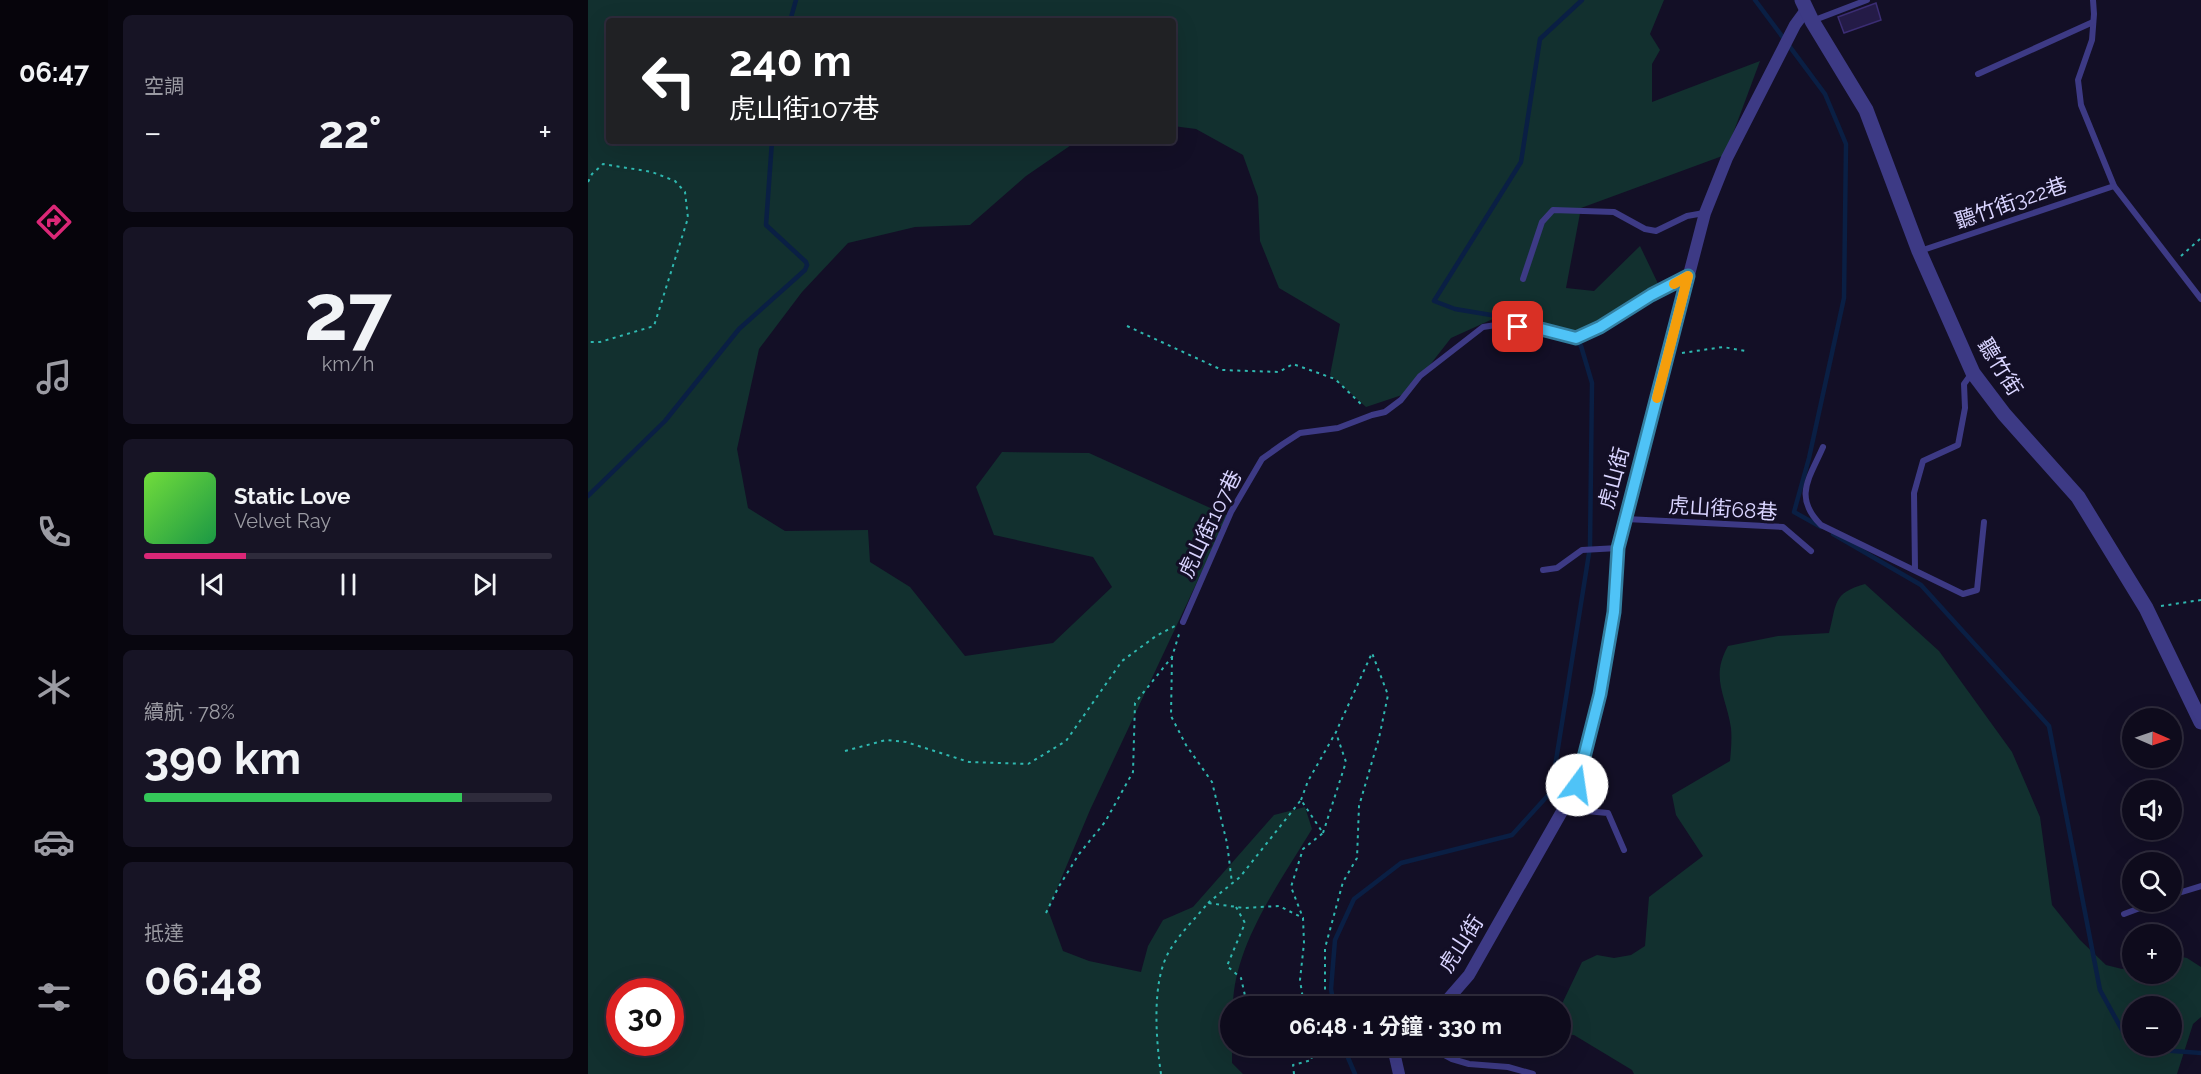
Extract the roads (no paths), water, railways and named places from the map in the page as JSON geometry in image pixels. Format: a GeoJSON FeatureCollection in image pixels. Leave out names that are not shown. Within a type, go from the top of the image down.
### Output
{"type":"FeatureCollection","features":[{"type":"Feature","properties":{"kind":"street","name":"虎山街"},"geometry":{"type":"LineString","coordinates":[[1451,996],[1469,975],[1577,785],[1600,694],[1614,612],[1618,548],[1705,213],[1727,158],[1795,25],[1807,10]]}},
{"type":"Feature","properties":{"kind":"street","name":"聽竹街"},"geometry":{"type":"LineString","coordinates":[[1807,10],[1866,110],[1919,251],[1973,372],[2004,414],[2078,496],[2146,608],[2201,722]]}},
{"type":"Feature","properties":{"kind":"street"},"geometry":{"type":"LineString","coordinates":[[1395,1056],[1399,1074]]}},
{"type":"Feature","properties":{"kind":"lane"},"geometry":{"type":"LineString","coordinates":[[1807,10],[1867,0]]}},
{"type":"Feature","properties":{"kind":"lane"},"geometry":{"type":"LineString","coordinates":[[2093,0],[2092,40],[2078,80],[2081,105],[2114,186],[2201,299]]}},
{"type":"Feature","properties":{"kind":"lane"},"geometry":{"type":"LineString","coordinates":[[1978,74],[2093,22]]}},
{"type":"Feature","properties":{"kind":"lane","name":"聽竹街322巷"},"geometry":{"type":"LineString","coordinates":[[1919,251],[2114,186]]}},
{"type":"Feature","properties":{"kind":"lane"},"geometry":{"type":"LineString","coordinates":[[1523,279],[1542,222],[1553,210],[1614,212],[1645,229],[1656,231],[1687,216],[1705,213]]}},
{"type":"Feature","properties":{"kind":"lane","name":"虎山街107巷"},"geometry":{"type":"LineString","coordinates":[[1183,622],[1231,512],[1262,459],[1300,433],[1338,428],[1385,412],[1401,400],[1420,376],[1483,327],[1496,325],[1541,329],[1576,338],[1600,327],[1651,295],[1688,276]]}},
{"type":"Feature","properties":{"kind":"lane"},"geometry":{"type":"LineString","coordinates":[[1915,569],[1914,494],[1923,461],[1958,445],[1965,408],[1964,384],[1973,372]]}},
{"type":"Feature","properties":{"kind":"lane"},"geometry":{"type":"LineString","coordinates":[[1823,447],[1806,486],[1805,502],[1812,516],[1821,525],[1963,594],[1977,591],[1984,522]]}},
{"type":"Feature","properties":{"kind":"lane","name":"虎山街68巷"},"geometry":{"type":"LineString","coordinates":[[1625,519],[1783,527],[1811,551]]}},
{"type":"Feature","properties":{"kind":"lane"},"geometry":{"type":"LineString","coordinates":[[1542,570],[1557,568],[1582,550],[1618,548]]}},
{"type":"Feature","properties":{"kind":"lane"},"geometry":{"type":"LineString","coordinates":[[1564,809],[1608,813],[1624,850]]}},
{"type":"Feature","properties":{"kind":"lane"},"geometry":{"type":"LineString","coordinates":[[2182,892],[2201,886]]}},
{"type":"Feature","properties":{"kind":"lane"},"geometry":{"type":"LineString","coordinates":[[2124,914],[2129,912]]}},
{"type":"Feature","properties":{"kind":"lane"},"geometry":{"type":"LineString","coordinates":[[1446,1056],[1469,1064],[1508,1067],[1533,1074]]}},
{"type":"Feature","properties":{"kind":"waterway"},"geometry":{"type":"LineString","coordinates":[[791,18],[796,0]]}},
{"type":"Feature","properties":{"kind":"waterway"},"geometry":{"type":"LineString","coordinates":[[1332,996],[1335,940],[1354,899],[1401,863],[1512,835],[1551,792],[1590,547],[1592,383],[1581,346],[1570,332],[1455,309],[1434,301],[1521,162],[1540,39],[1582,0]]}},
{"type":"Feature","properties":{"kind":"waterway"},"geometry":{"type":"LineString","coordinates":[[1755,0],[1825,94],[1846,144],[1844,298],[1809,458],[1794,512],[1821,527]]}},
{"type":"Feature","properties":{"kind":"waterway"},"geometry":{"type":"LineString","coordinates":[[588,496],[665,421],[739,329],[805,270],[806,262],[766,225],[772,144]]}},
{"type":"Feature","properties":{"kind":"waterway"},"geometry":{"type":"LineString","coordinates":[[1833,534],[1921,585],[2049,726],[2100,990],[2132,1048],[2201,1053]]}},
{"type":"Feature","properties":{"kind":"waterway"},"geometry":{"type":"LineString","coordinates":[[1347,1056],[1355,1074]]}}]}
